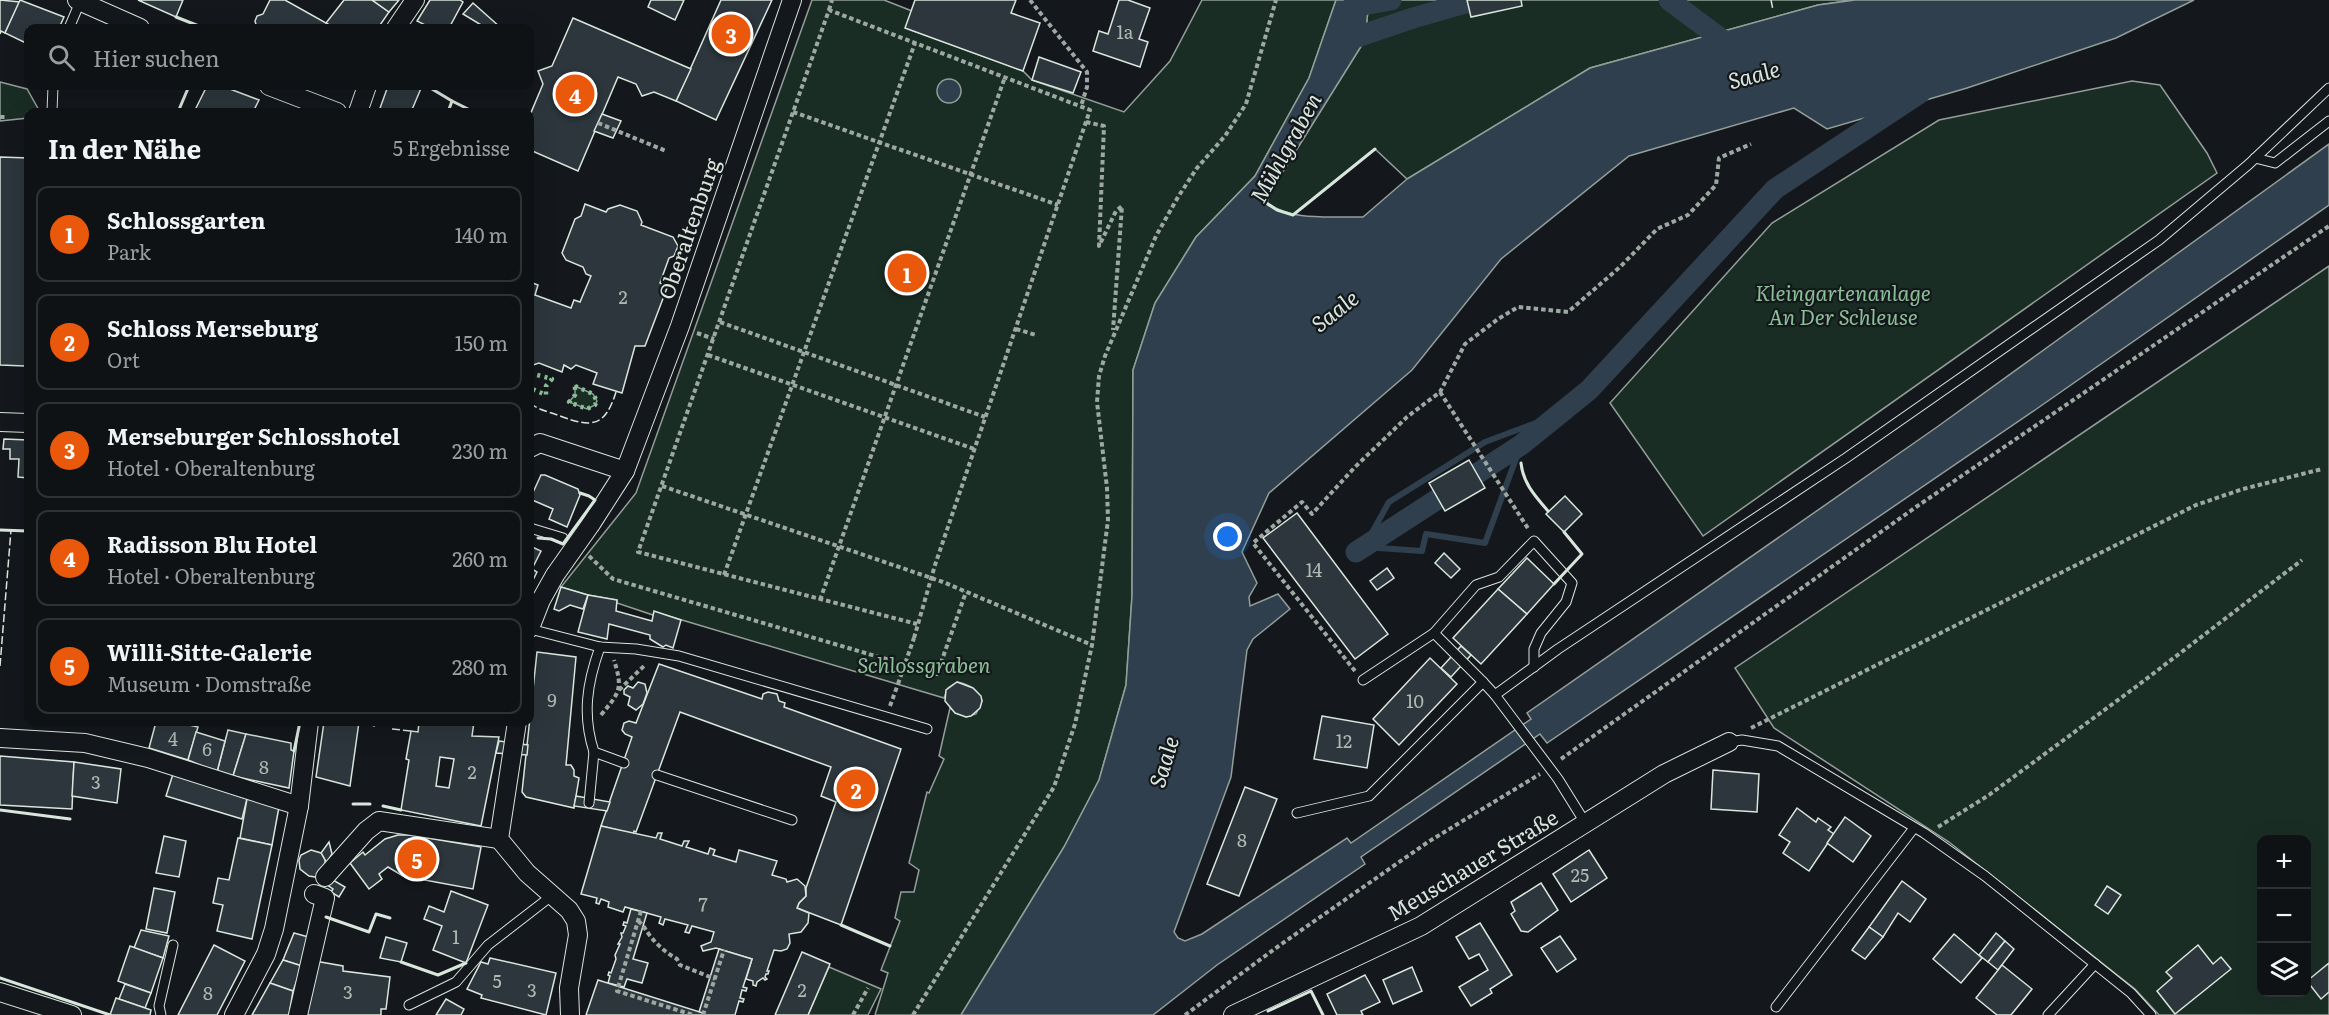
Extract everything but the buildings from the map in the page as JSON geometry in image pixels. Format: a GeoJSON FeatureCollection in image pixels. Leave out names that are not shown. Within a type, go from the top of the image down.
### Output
{"type":"FeatureCollection","features":[{"type":"Feature","properties":{"kind":"street"},"geometry":{"type":"LineString","coordinates":[[399,24],[415,0]]}},
{"type":"Feature","properties":{"kind":"street","name":"Oberaltenburg"},"geometry":{"type":"LineString","coordinates":[[534,618],[555,575],[625,471],[680,326],[792,0]]}},
{"type":"Feature","properties":{"kind":"street"},"geometry":{"type":"LineString","coordinates":[[79,1],[131,24]]}},
{"type":"Feature","properties":{"kind":"street"},"geometry":{"type":"LineString","coordinates":[[279,90],[327,108]]}},
{"type":"Feature","properties":{"kind":"street"},"geometry":{"type":"LineString","coordinates":[[359,108],[366,90]]}},
{"type":"Feature","properties":{"kind":"street"},"geometry":{"type":"LineString","coordinates":[[0,422],[24,423]]}},
{"type":"Feature","properties":{"kind":"street"},"geometry":{"type":"LineString","coordinates":[[534,442],[625,471]]}},
{"type":"Feature","properties":{"kind":"street"},"geometry":{"type":"LineString","coordinates":[[234,1015],[266,954],[274,929],[299,806],[309,726]]}},
{"type":"Feature","properties":{"kind":"street"},"geometry":{"type":"LineString","coordinates":[[499,839],[516,726]]}},
{"type":"Feature","properties":{"kind":"street"},"geometry":{"type":"LineString","coordinates":[[0,738],[85,742],[299,806]]}},
{"type":"Feature","properties":{"kind":"street","name":"Meuschauer Straße"},"geometry":{"type":"LineString","coordinates":[[1233,1015],[1421,926],[1664,774],[1729,742]]}},
{"type":"Feature","properties":{"kind":"street"},"geometry":{"type":"LineString","coordinates":[[282,886],[320,884],[366,831],[379,821],[499,839],[527,873],[554,894],[576,921],[578,935],[569,988],[570,1015]]}},
{"type":"Feature","properties":{"kind":"street"},"geometry":{"type":"LineString","coordinates":[[298,1015],[325,898],[320,884]]}},
{"type":"Feature","properties":{"kind":"street"},"geometry":{"type":"LineString","coordinates":[[0,992],[72,1015]]}},
{"type":"Feature","properties":{"kind":"lane"},"geometry":{"type":"LineString","coordinates":[[70,24],[79,1]]}},
{"type":"Feature","properties":{"kind":"lane"},"geometry":{"type":"LineString","coordinates":[[1495,695],[1846,458],[2159,240],[2255,158],[2329,88]]}},
{"type":"Feature","properties":{"kind":"lane"},"geometry":{"type":"LineString","coordinates":[[52,108],[53,90]]}},
{"type":"Feature","properties":{"kind":"lane"},"geometry":{"type":"LineString","coordinates":[[2255,158],[2275,163],[2329,121]]}},
{"type":"Feature","properties":{"kind":"lane"},"geometry":{"type":"LineString","coordinates":[[534,529],[564,538]]}},
{"type":"Feature","properties":{"kind":"lane"},"geometry":{"type":"LineString","coordinates":[[1363,680],[1434,633],[1476,585],[1499,577],[1534,542],[1572,583],[1566,602],[1541,633],[1534,649],[1534,667]]}},
{"type":"Feature","properties":{"kind":"lane"},"geometry":{"type":"LineString","coordinates":[[534,630],[600,647],[679,656],[927,729]]}},
{"type":"Feature","properties":{"kind":"lane"},"geometry":{"type":"LineString","coordinates":[[1434,633],[1495,695],[1550,767],[1586,824]]}},
{"type":"Feature","properties":{"kind":"lane"},"geometry":{"type":"LineString","coordinates":[[589,803],[594,752],[587,732],[586,694],[600,647]]}},
{"type":"Feature","properties":{"kind":"lane"},"geometry":{"type":"LineString","coordinates":[[1297,813],[1369,796],[1483,682]]}},
{"type":"Feature","properties":{"kind":"lane"},"geometry":{"type":"LineString","coordinates":[[1729,742],[1742,740],[1778,746],[1923,833],[1984,876],[2095,964],[2131,993],[2151,1015]]}},
{"type":"Feature","properties":{"kind":"lane"},"geometry":{"type":"LineString","coordinates":[[594,752],[624,763]]}},
{"type":"Feature","properties":{"kind":"lane"},"geometry":{"type":"LineString","coordinates":[[657,776],[792,820]]}},
{"type":"Feature","properties":{"kind":"lane"},"geometry":{"type":"LineString","coordinates":[[1776,1007],[1914,828]]}},
{"type":"Feature","properties":{"kind":"lane"},"geometry":{"type":"LineString","coordinates":[[409,1005],[456,982],[488,945],[554,894]]}},
{"type":"Feature","properties":{"kind":"lane"},"geometry":{"type":"LineString","coordinates":[[161,1015],[159,1006],[173,945]]}},
{"type":"Feature","properties":{"kind":"lane"},"geometry":{"type":"LineString","coordinates":[[2048,1015],[2095,964]]}},
{"type":"Feature","properties":{"kind":"path"},"geometry":{"type":"LineString","coordinates":[[832,0],[638,552],[917,624]]}},
{"type":"Feature","properties":{"kind":"path"},"geometry":{"type":"LineString","coordinates":[[1030,0],[1087,72],[1087,87],[1081,106]]}},
{"type":"Feature","properties":{"kind":"path"},"geometry":{"type":"LineString","coordinates":[[913,1015],[1054,787],[1075,724],[1092,645],[1108,520],[1107,488],[1097,402],[1099,376],[1113,333],[1130,300],[1156,236],[1197,168],[1225,136],[1246,104],[1276,0]]}},
{"type":"Feature","properties":{"kind":"path"},"geometry":{"type":"LineString","coordinates":[[829,10],[1090,110],[974,449],[886,718]]}},
{"type":"Feature","properties":{"kind":"path"},"geometry":{"type":"LineString","coordinates":[[724,575],[915,43]]}},
{"type":"Feature","properties":{"kind":"path"},"geometry":{"type":"LineString","coordinates":[[820,600],[1005,77]]}},
{"type":"Feature","properties":{"kind":"path"},"geometry":{"type":"LineString","coordinates":[[793,112],[1058,205]]}},
{"type":"Feature","properties":{"kind":"path"},"geometry":{"type":"LineString","coordinates":[[0,117],[7,117]]}},
{"type":"Feature","properties":{"kind":"path"},"geometry":{"type":"LineString","coordinates":[[1086,122],[1104,126],[1099,246],[1116,211],[1122,206],[1113,333]]}},
{"type":"Feature","properties":{"kind":"path"},"geometry":{"type":"LineString","coordinates":[[598,123],[666,151]]}},
{"type":"Feature","properties":{"kind":"path"},"geometry":{"type":"LineString","coordinates":[[1363,680],[1253,543],[1302,502],[1312,514],[1354,467],[1407,417],[1440,392],[1466,344],[1498,319],[1518,308],[1568,312],[1620,267],[1657,230],[1688,215],[1716,185],[1719,158],[1751,144]]}},
{"type":"Feature","properties":{"kind":"path"},"geometry":{"type":"LineString","coordinates":[[1185,1015],[1428,842],[1550,767],[1916,507],[2329,226]]}},
{"type":"Feature","properties":{"kind":"path"},"geometry":{"type":"LineString","coordinates":[[720,322],[985,417]]}},
{"type":"Feature","properties":{"kind":"path"},"geometry":{"type":"LineString","coordinates":[[1016,329],[1036,334]]}},
{"type":"Feature","properties":{"kind":"path"},"geometry":{"type":"LineString","coordinates":[[708,355],[974,449]]}},
{"type":"Feature","properties":{"kind":"path"},"geometry":{"type":"LineString","coordinates":[[1440,392],[1526,522],[1534,542]]}},
{"type":"Feature","properties":{"kind":"path"},"geometry":{"type":"LineString","coordinates":[[1729,742],[1758,723],[2196,505],[2243,489],[2322,469]]}},
{"type":"Feature","properties":{"kind":"path"},"geometry":{"type":"LineString","coordinates":[[662,486],[931,578],[1092,645]]}},
{"type":"Feature","properties":{"kind":"path"},"geometry":{"type":"LineString","coordinates":[[564,538],[586,554],[613,579],[937,674],[966,592]]}},
{"type":"Feature","properties":{"kind":"path"},"geometry":{"type":"LineString","coordinates":[[1923,833],[1945,824],[1989,795],[2302,560]]}},
{"type":"Feature","properties":{"kind":"path"},"geometry":{"type":"LineString","coordinates":[[612,648],[620,679],[619,691]]}},
{"type":"Feature","properties":{"kind":"path"},"geometry":{"type":"LineString","coordinates":[[587,732],[632,675],[660,653]]}},
{"type":"Feature","properties":{"kind":"path"},"geometry":{"type":"LineString","coordinates":[[641,911],[617,991],[693,1015]]}},
{"type":"Feature","properties":{"kind":"path"},"geometry":{"type":"LineString","coordinates":[[638,921],[657,944],[670,957],[677,959],[680,965],[715,979]]}},
{"type":"Feature","properties":{"kind":"path"},"geometry":{"type":"LineString","coordinates":[[703,1015],[724,950]]}},
{"type":"Feature","properties":{"kind":"path"},"geometry":{"type":"LineString","coordinates":[[853,1015],[868,988]]}},
{"type":"Feature","properties":{"kind":"green space","name":"Schlossgraben"},"geometry":{"type":"Polygon","coordinates":[[[812,0],[884,0],[912,11],[906,28],[1023,71],[1032,80],[1124,112],[1170,61],[1202,0],[1336,0],[1309,78],[1255,176],[1196,237],[1155,303],[1133,370],[1132,596],[1126,685],[1099,780],[1064,847],[961,1015],[875,1015],[888,973],[881,970],[900,921],[895,918],[901,892],[914,892],[919,870],[909,863],[927,792],[929,793],[944,759],[939,756],[950,708],[966,717],[976,714],[982,701],[975,691],[957,682],[948,688],[944,698],[655,612],[653,615],[617,603],[617,600],[561,587],[636,493],[812,0]]]}},
{"type":"Feature","properties":{"kind":"green space"},"geometry":{"type":"Polygon","coordinates":[[[1369,0],[1854,0],[1818,5],[1590,68],[1407,179],[1375,149],[1293,215],[1277,210],[1266,203],[1275,184],[1365,40],[1369,0]]]}},
{"type":"Feature","properties":{"kind":"green space","name":"Kleingartenanlage An Der Schleuse"},"geometry":{"type":"Polygon","coordinates":[[[2132,81],[2160,85],[2207,153],[2217,173],[1703,536],[1610,403],[1772,223],[1939,120],[2132,81]]]}},
{"type":"Feature","properties":{"kind":"green space"},"geometry":{"type":"Polygon","coordinates":[[[0,82],[28,90],[38,108],[24,108],[24,118],[0,121],[0,82]]]}},
{"type":"Feature","properties":{"kind":"green space"},"geometry":{"type":"Polygon","coordinates":[[[2329,266],[2329,1015],[2159,1015],[2135,989],[1949,842],[1774,728],[1735,668],[2329,266]]]}},
{"type":"Feature","properties":{"kind":"green space"},"geometry":{"type":"Polygon","coordinates":[[[575,386],[593,394],[597,401],[595,405],[587,409],[569,402],[575,395],[575,386]]]}},
{"type":"Feature","properties":{"kind":"green space"},"geometry":{"type":"Polygon","coordinates":[[[829,967],[881,989],[868,1015],[808,1015],[829,967]]]}},
{"type":"Feature","properties":{"kind":"water"},"geometry":{"type":"Polygon","coordinates":[[[1336,0],[1369,0],[1365,40],[1275,184],[1267,202],[1287,213],[1312,217],[1363,217],[1407,179],[1590,68],[1818,5],[1855,0],[2194,0],[2116,38],[1967,88],[1827,129],[1794,108],[1629,156],[1501,259],[1412,370],[1269,493],[1242,552],[1257,583],[1249,597],[1250,606],[1278,594],[1290,609],[1253,639],[1247,650],[1231,777],[1174,932],[1178,938],[1185,941],[1202,934],[1347,838],[1351,843],[1531,719],[1527,713],[1937,427],[2329,144],[2329,205],[2035,410],[1547,743],[1540,734],[1361,857],[1365,864],[1217,965],[1153,1015],[961,1015],[1064,847],[1099,780],[1126,685],[1132,596],[1133,370],[1155,303],[1196,237],[1255,176],[1309,78],[1336,0]]]}},
{"type":"Feature","properties":{"kind":"water"},"geometry":{"type":"Polygon","coordinates":[[[949,79],[958,82],[961,91],[958,100],[949,103],[940,100],[937,91],[940,82],[949,79]]]}},
{"type":"Feature","properties":{"kind":"waterway"},"geometry":{"type":"LineString","coordinates":[[1352,7],[1391,0]]}},
{"type":"Feature","properties":{"kind":"waterway"},"geometry":{"type":"LineString","coordinates":[[1342,42],[1476,0]]}},
{"type":"Feature","properties":{"kind":"waterway"},"geometry":{"type":"LineString","coordinates":[[1669,0],[1736,50]]}},
{"type":"Feature","properties":{"kind":"waterway"},"geometry":{"type":"LineString","coordinates":[[1356,552],[1521,445],[1589,390],[1775,189],[1920,93]]}},
{"type":"Feature","properties":{"kind":"waterway"},"geometry":{"type":"LineString","coordinates":[[1521,445],[1485,543],[1426,534],[1422,551],[1364,547],[1389,502],[1485,442],[1557,415]]}},
{"type":"Feature","properties":{"kind":"hedge"},"geometry":{"type":"LineString","coordinates":[[534,374],[552,379],[546,386],[546,395],[534,390]]}},
{"type":"Feature","properties":{"kind":"hedge"},"geometry":{"type":"LineString","coordinates":[[575,386],[593,394],[597,401],[595,405],[587,409],[569,402],[575,395],[575,386]]}},
{"type":"Feature","properties":{"kind":"fence"},"geometry":{"type":"LineString","coordinates":[[1771,0],[1773,10]]}},
{"type":"Feature","properties":{"kind":"fence"},"geometry":{"type":"LineString","coordinates":[[534,406],[571,420],[596,422],[607,412],[616,392]]}},
{"type":"Feature","properties":{"kind":"fence"},"geometry":{"type":"LineString","coordinates":[[0,666],[11,530]]}},
{"type":"Feature","properties":{"kind":"fence"},"geometry":{"type":"LineString","coordinates":[[392,729],[411,731]]}},
{"type":"Feature","properties":{"kind":"wall"},"geometry":{"type":"LineString","coordinates":[[176,17],[194,24]]}},
{"type":"Feature","properties":{"kind":"wall"},"geometry":{"type":"LineString","coordinates":[[180,108],[187,90]]}},
{"type":"Feature","properties":{"kind":"wall"},"geometry":{"type":"LineString","coordinates":[[434,90],[452,101],[449,108]]}},
{"type":"Feature","properties":{"kind":"wall"},"geometry":{"type":"LineString","coordinates":[[452,101],[466,108]]}},
{"type":"Feature","properties":{"kind":"wall"},"geometry":{"type":"LineString","coordinates":[[1266,203],[1277,210],[1293,215],[1375,149]]}},
{"type":"Feature","properties":{"kind":"wall"},"geometry":{"type":"LineString","coordinates":[[1521,463],[1527,483],[1548,511]]}},
{"type":"Feature","properties":{"kind":"wall"},"geometry":{"type":"LineString","coordinates":[[538,538],[551,539],[563,544],[595,500],[580,493]]}},
{"type":"Feature","properties":{"kind":"wall"},"geometry":{"type":"LineString","coordinates":[[0,530],[24,531]]}},
{"type":"Feature","properties":{"kind":"wall"},"geometry":{"type":"LineString","coordinates":[[1554,584],[1582,554],[1564,532]]}},
{"type":"Feature","properties":{"kind":"wall"},"geometry":{"type":"LineString","coordinates":[[294,751],[299,726]]}},
{"type":"Feature","properties":{"kind":"wall"},"geometry":{"type":"LineString","coordinates":[[353,804],[370,804]]}},
{"type":"Feature","properties":{"kind":"wall"},"geometry":{"type":"LineString","coordinates":[[383,806],[401,810]]}},
{"type":"Feature","properties":{"kind":"wall"},"geometry":{"type":"LineString","coordinates":[[0,810],[70,819]]}},
{"type":"Feature","properties":{"kind":"wall"},"geometry":{"type":"LineString","coordinates":[[326,917],[369,932],[376,914],[390,918]]}},
{"type":"Feature","properties":{"kind":"wall"},"geometry":{"type":"LineString","coordinates":[[841,925],[890,946]]}},
{"type":"Feature","properties":{"kind":"wall"},"geometry":{"type":"LineString","coordinates":[[401,962],[438,975],[466,963]]}},
{"type":"Feature","properties":{"kind":"wall"},"geometry":{"type":"LineString","coordinates":[[0,978],[110,1015]]}},
{"type":"Feature","properties":{"kind":"wall"},"geometry":{"type":"LineString","coordinates":[[1268,1011],[1311,991],[1323,1015]]}},
{"type":"Feature","properties":{"kind":"place","name":"Merseburger Schlosshotel"},"geometry":{"type":"Point","coordinates":[731,34]}},
{"type":"Feature","properties":{"kind":"place","name":"Radisson Blu Hotel"},"geometry":{"type":"Point","coordinates":[575,94]}},
{"type":"Feature","properties":{"kind":"place","name":"Schlossgarten"},"geometry":{"type":"Point","coordinates":[907,273]}},
{"type":"Feature","properties":{"kind":"place","name":"Schloss Merseburg"},"geometry":{"type":"Point","coordinates":[856,789]}},
{"type":"Feature","properties":{"kind":"place","name":"Willi-Sitte-Galerie"},"geometry":{"type":"Point","coordinates":[417,859]}},
{"type":"Feature","properties":{"kind":"water label","name":"Saale"},"geometry":{"type":"Point","coordinates":[1754,75]}},
{"type":"Feature","properties":{"kind":"water label","name":"Mühlgraben"},"geometry":{"type":"Point","coordinates":[1286,148]}},
{"type":"Feature","properties":{"kind":"water label","name":"Saale"},"geometry":{"type":"Point","coordinates":[1335,311]}},
{"type":"Feature","properties":{"kind":"water label","name":"Saale"},"geometry":{"type":"Point","coordinates":[1164,762]}}]}
